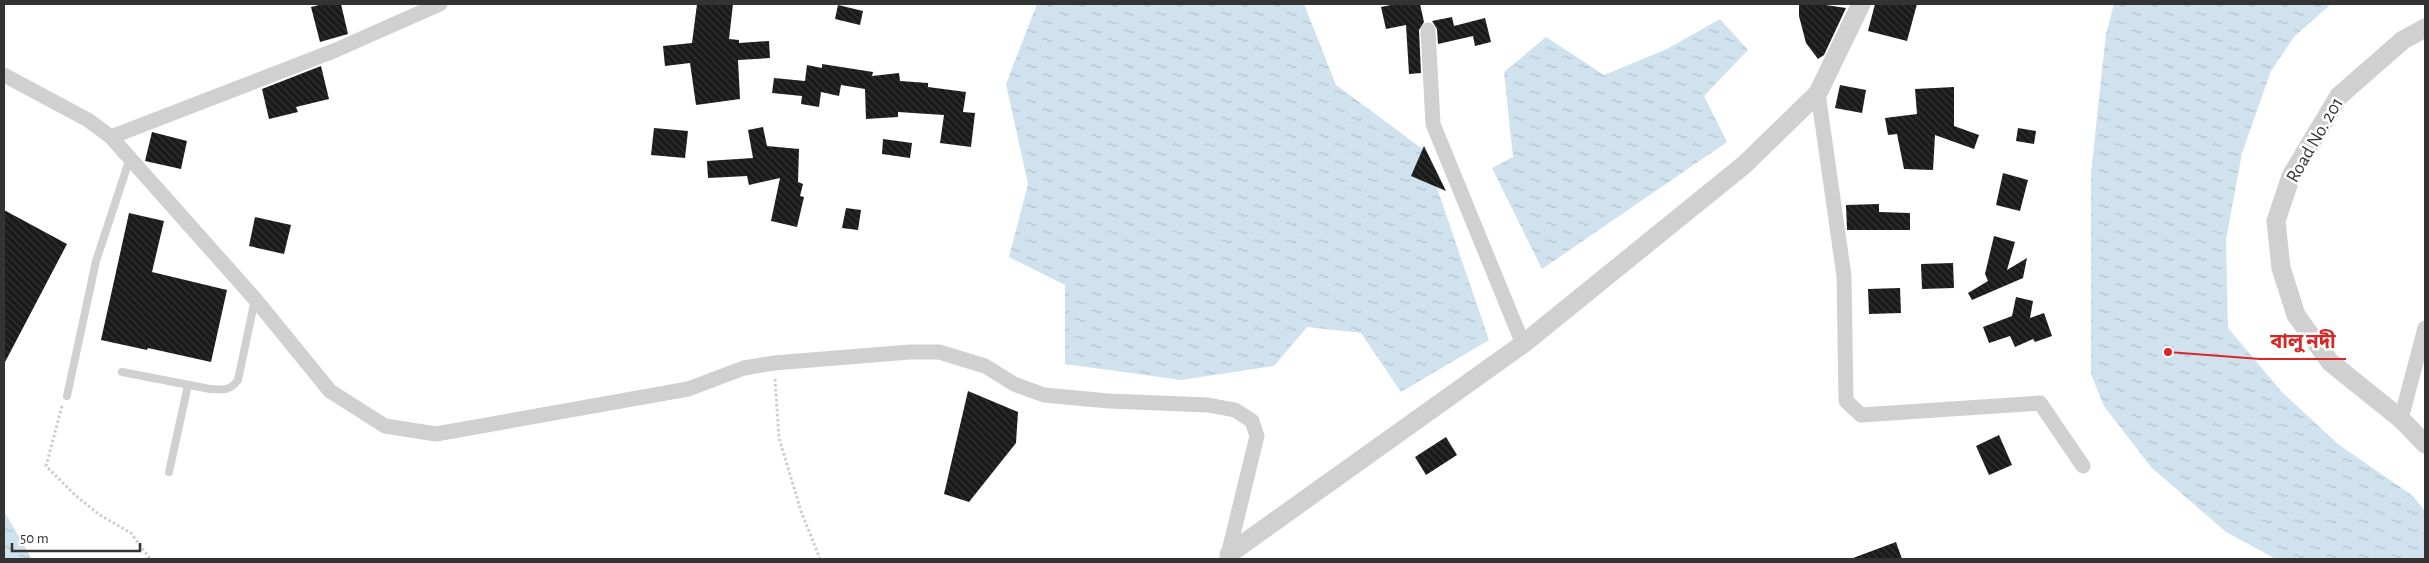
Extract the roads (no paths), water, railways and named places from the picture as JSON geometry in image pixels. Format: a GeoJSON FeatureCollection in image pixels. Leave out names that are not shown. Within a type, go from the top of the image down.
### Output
{"type":"FeatureCollection","features":[{"type":"Feature","properties":{"kind":"street"},"geometry":{"type":"LineString","coordinates":[[111,137],[336,50],[440,4]]}},
{"type":"Feature","properties":{"kind":"street"},"geometry":{"type":"LineString","coordinates":[[1228,556],[1523,344],[1744,165],[1818,93],[1861,4]]}},
{"type":"Feature","properties":{"kind":"street","name":"Road No. 201"},"geometry":{"type":"LineString","coordinates":[[2425,28],[2402,40],[2339,96],[2291,176],[2276,221],[2281,268],[2296,315],[2330,362],[2401,419],[2425,444]]}},
{"type":"Feature","properties":{"kind":"street"},"geometry":{"type":"LineString","coordinates":[[1428,30],[1433,124],[1523,344]]}},
{"type":"Feature","properties":{"kind":"street"},"geometry":{"type":"LineString","coordinates":[[4,75],[88,120],[111,137],[130,156],[255,299],[330,391],[385,426],[436,434],[688,389],[744,368],[774,363],[910,352],[939,352],[985,366],[1014,384],[1044,395],[1109,401],[1208,405],[1235,410],[1252,421],[1256,436],[1228,556]]}},
{"type":"Feature","properties":{"kind":"street"},"geometry":{"type":"LineString","coordinates":[[1818,93],[1844,276],[1846,400],[1861,415],[2040,403],[2083,466]]}},
{"type":"Feature","properties":{"kind":"street"},"geometry":{"type":"LineString","coordinates":[[2401,419],[2425,328]]}},
{"type":"Feature","properties":{"kind":"lane"},"geometry":{"type":"LineString","coordinates":[[67,396],[96,261],[130,156]]}},
{"type":"Feature","properties":{"kind":"lane"},"geometry":{"type":"LineString","coordinates":[[122,372],[188,385],[223,390],[232,388],[238,380],[255,299]]}},
{"type":"Feature","properties":{"kind":"lane"},"geometry":{"type":"LineString","coordinates":[[169,472],[188,385]]}},
{"type":"Feature","properties":{"kind":"water"},"geometry":{"type":"Polygon","coordinates":[[[1037,4],[1304,4],[1336,85],[1424,150],[1489,340],[1401,392],[1361,333],[1307,327],[1274,366],[1181,380],[1065,364],[1065,285],[1009,257],[1028,184],[1006,84],[1037,4]]]}},
{"type":"Feature","properties":{"kind":"water"},"geometry":{"type":"Polygon","coordinates":[[[2114,4],[2331,4],[2294,37],[2271,71],[2242,153],[2226,240],[2228,328],[2282,392],[2338,444],[2413,496],[2425,511],[2425,559],[2276,559],[2226,532],[2151,467],[2104,406],[2091,374],[2091,173],[2106,34],[2114,4]]]}},
{"type":"Feature","properties":{"kind":"water"},"geometry":{"type":"Polygon","coordinates":[[[1720,19],[1748,50],[1704,96],[1727,142],[1542,269],[1492,168],[1513,157],[1504,72],[1546,37],[1604,75],[1667,49],[1720,19]]]}},
{"type":"Feature","properties":{"kind":"water"},"geometry":{"type":"Polygon","coordinates":[[[4,511],[32,559],[4,559],[4,511]]]}},
{"type":"Feature","properties":{"kind":"place","name":"বালু নদী"},"geometry":{"type":"Point","coordinates":[2168,352]}}]}
